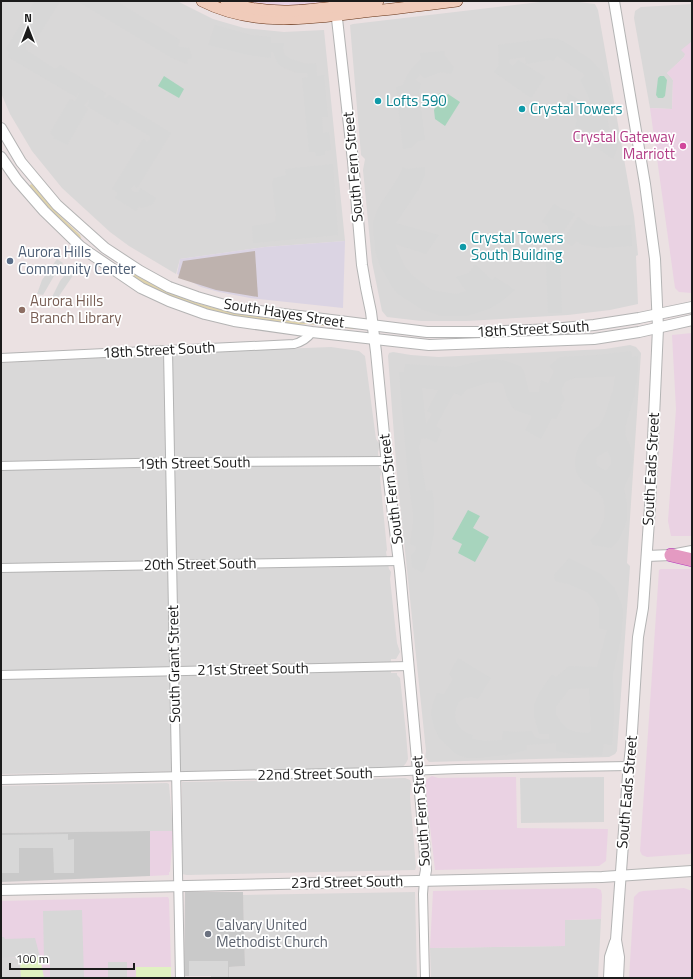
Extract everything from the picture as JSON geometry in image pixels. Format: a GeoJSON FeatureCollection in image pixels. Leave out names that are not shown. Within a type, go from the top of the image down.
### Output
{"type":"FeatureCollection","features":[{"type":"Feature","properties":{"kind":"highway"},"geometry":{"type":"LineString","coordinates":[[671,555],[692,560]]}},
{"type":"Feature","properties":{"kind":"main road"},"geometry":{"type":"LineString","coordinates":[[202,1],[232,12],[270,20],[314,18],[336,8],[378,1]]}},
{"type":"Feature","properties":{"kind":"main road"},"geometry":{"type":"LineString","coordinates":[[226,1],[258,9],[279,10],[453,1]]}},
{"type":"Feature","properties":{"kind":"street","name":"South Eads Street"},"geometry":{"type":"LineString","coordinates":[[614,1],[645,184],[655,259],[658,314],[647,556],[643,608],[638,637],[616,940],[619,957],[618,978]]}},
{"type":"Feature","properties":{"kind":"street","name":"South Fern Street"},"geometry":{"type":"LineString","coordinates":[[336,8],[353,161],[362,265],[375,339],[409,666],[426,867],[423,894],[425,978]]}},
{"type":"Feature","properties":{"kind":"street","name":"South Hayes Street"},"geometry":{"type":"LineString","coordinates":[[1,128],[21,162],[56,205],[105,248],[154,280],[197,297],[235,308],[373,326]]}},
{"type":"Feature","properties":{"kind":"street","name":"South Hayes Street"},"geometry":{"type":"LineString","coordinates":[[1,157],[17,180],[64,232],[91,254],[141,288],[169,301],[205,314],[234,321],[375,339]]}},
{"type":"Feature","properties":{"kind":"street","name":"18th Street South"},"geometry":{"type":"LineString","coordinates":[[373,326],[427,332],[483,332],[553,329],[594,325],[692,308]]}},
{"type":"Feature","properties":{"kind":"street","name":"18th Street South"},"geometry":{"type":"LineString","coordinates":[[375,339],[429,345],[588,339],[639,332],[692,320]]}},
{"type":"Feature","properties":{"kind":"street","name":"18th Street South"},"geometry":{"type":"LineString","coordinates":[[1,358],[294,344],[309,337],[312,332]]}},
{"type":"Feature","properties":{"kind":"street","name":"South Grant Street"},"geometry":{"type":"LineString","coordinates":[[168,350],[180,978]]}},
{"type":"Feature","properties":{"kind":"street","name":"19th Street South"},"geometry":{"type":"LineString","coordinates":[[1,466],[387,461]]}},
{"type":"Feature","properties":{"kind":"street"},"geometry":{"type":"LineString","coordinates":[[647,556],[671,555],[692,551]]}},
{"type":"Feature","properties":{"kind":"street","name":"20th Street South"},"geometry":{"type":"LineString","coordinates":[[1,568],[399,560]]}},
{"type":"Feature","properties":{"kind":"street","name":"21st Street South"},"geometry":{"type":"LineString","coordinates":[[1,675],[409,666]]}},
{"type":"Feature","properties":{"kind":"street","name":"22nd Street South"},"geometry":{"type":"LineString","coordinates":[[1,780],[629,766]]}},
{"type":"Feature","properties":{"kind":"street","name":"23rd Street South"},"geometry":{"type":"LineString","coordinates":[[1,890],[621,876],[692,871]]}},
{"type":"Feature","properties":{"kind":"street","name":"South Eads Street"},"geometry":{"type":"LineString","coordinates":[[609,978],[610,957],[616,940]]}},
{"type":"Feature","properties":{"kind":"shaded area"},"geometry":{"type":"Polygon","coordinates":[[[1,1],[177,1],[213,19],[244,28],[284,32],[324,30],[345,241],[265,247],[180,259],[176,274],[129,246],[110,232],[62,188],[32,151],[10,114],[1,93],[1,1]]]}},
{"type":"Feature","properties":{"kind":"shaded area"},"geometry":{"type":"Polygon","coordinates":[[[35,1],[60,1],[32,46],[28,43],[26,44],[26,50],[55,69],[60,65],[106,93],[104,96],[105,98],[109,95],[171,133],[137,188],[134,185],[131,188],[132,191],[138,192],[140,188],[156,198],[152,205],[142,208],[139,206],[136,211],[115,198],[117,192],[112,189],[143,139],[147,142],[150,140],[148,135],[121,119],[118,125],[87,106],[89,102],[88,100],[84,105],[88,109],[67,145],[53,138],[54,136],[50,133],[70,99],[75,101],[79,93],[76,97],[8,57],[10,52],[6,49],[35,1]]]}},
{"type":"Feature","properties":{"kind":"shaded area"},"geometry":{"type":"Polygon","coordinates":[[[77,1],[116,1],[180,40],[178,45],[180,47],[189,48],[192,58],[188,59],[187,64],[172,58],[77,1]]]}},
{"type":"Feature","properties":{"kind":"shaded area"},"geometry":{"type":"Polygon","coordinates":[[[226,1],[335,1],[306,9],[226,1]]]}},
{"type":"Feature","properties":{"kind":"shaded area","name":"Crystal Towers"},"geometry":{"type":"Polygon","coordinates":[[[548,1],[571,1],[595,4],[598,10],[634,216],[638,255],[636,256],[638,304],[610,310],[568,315],[467,321],[421,321],[387,317],[382,311],[372,262],[363,170],[365,159],[361,155],[350,25],[548,1]]]}},
{"type":"Feature","properties":{"kind":"shaded area"},"geometry":{"type":"Polygon","coordinates":[[[692,4],[691,42],[684,57],[667,73],[673,80],[672,109],[650,108],[634,18],[635,11],[641,7],[692,4]]]}},
{"type":"Feature","properties":{"kind":"shaded area"},"geometry":{"type":"Polygon","coordinates":[[[215,25],[251,35],[271,37],[271,43],[284,43],[283,50],[285,55],[291,59],[306,64],[316,63],[317,76],[324,75],[328,117],[322,117],[323,133],[329,132],[331,150],[325,151],[325,155],[318,156],[316,156],[315,152],[309,152],[302,78],[308,77],[307,73],[297,73],[282,67],[278,64],[273,52],[271,52],[271,58],[248,55],[208,45],[215,25]]]}},
{"type":"Feature","properties":{"kind":"shaded area"},"geometry":{"type":"Polygon","coordinates":[[[692,35],[692,293],[679,292],[675,288],[650,108],[672,109],[673,80],[667,73],[684,57],[685,54],[681,50],[691,42],[692,35]]]}},
{"type":"Feature","properties":{"kind":"shaded area"},"geometry":{"type":"Polygon","coordinates":[[[549,38],[558,39],[565,42],[591,60],[602,72],[609,88],[613,107],[606,109],[611,141],[619,142],[613,159],[593,145],[595,133],[575,127],[577,119],[562,110],[567,100],[568,93],[588,105],[591,105],[580,80],[585,75],[557,56],[553,61],[550,60],[526,64],[525,57],[510,59],[509,63],[513,66],[518,60],[545,77],[531,98],[494,72],[499,65],[498,45],[549,38]]]}},
{"type":"Feature","properties":{"kind":"shaded area"},"geometry":{"type":"Polygon","coordinates":[[[444,51],[445,56],[454,68],[451,74],[441,72],[425,78],[420,74],[415,80],[421,84],[419,92],[425,140],[418,141],[410,148],[403,149],[396,87],[403,85],[413,67],[421,60],[420,53],[444,51]]]}},
{"type":"Feature","properties":{"kind":"shaded area"},"geometry":{"type":"Polygon","coordinates":[[[164,76],[184,89],[179,98],[158,86],[164,76]]]}},
{"type":"Feature","properties":{"kind":"shaded area"},"geometry":{"type":"Polygon","coordinates":[[[660,76],[664,76],[667,80],[665,96],[663,98],[658,98],[656,95],[658,78],[660,76]]]}},
{"type":"Feature","properties":{"kind":"shaded area"},"geometry":{"type":"Polygon","coordinates":[[[440,93],[445,97],[448,94],[460,102],[445,126],[435,119],[434,110],[436,106],[434,99],[440,93]]]}},
{"type":"Feature","properties":{"kind":"shaded area"},"geometry":{"type":"Polygon","coordinates":[[[333,164],[338,235],[253,243],[252,226],[275,221],[276,216],[272,183],[274,178],[286,175],[285,169],[333,164]]]}},
{"type":"Feature","properties":{"kind":"shaded area"},"geometry":{"type":"Polygon","coordinates":[[[403,167],[407,169],[425,167],[425,175],[419,189],[396,223],[439,235],[426,254],[395,244],[404,265],[411,274],[430,289],[456,294],[466,291],[456,277],[469,273],[475,264],[492,280],[495,277],[515,290],[501,302],[489,309],[466,316],[441,316],[421,309],[398,294],[392,287],[380,266],[375,250],[373,223],[378,208],[403,167]]]}},
{"type":"Feature","properties":{"kind":"shaded area"},"geometry":{"type":"Polygon","coordinates":[[[31,184],[56,212],[80,235],[80,239],[57,219],[29,187],[31,184]]]}},
{"type":"Feature","properties":{"kind":"shaded area"},"geometry":{"type":"Polygon","coordinates":[[[554,204],[575,214],[557,241],[551,237],[547,225],[542,222],[554,204]]]}},
{"type":"Feature","properties":{"kind":"shaded area"},"geometry":{"type":"Polygon","coordinates":[[[578,217],[587,224],[600,227],[631,225],[632,246],[603,248],[583,245],[576,241],[572,246],[563,240],[578,217]]]}},
{"type":"Feature","properties":{"kind":"shaded area"},"geometry":{"type":"Polygon","coordinates":[[[345,241],[343,308],[250,298],[219,292],[201,287],[177,274],[180,259],[265,247],[345,241]]]}},
{"type":"Feature","properties":{"kind":"shaded area"},"geometry":{"type":"Polygon","coordinates":[[[255,251],[258,297],[216,290],[178,278],[183,261],[255,251]]]}},
{"type":"Feature","properties":{"kind":"shaded area"},"geometry":{"type":"Polygon","coordinates":[[[57,259],[63,263],[43,295],[37,294],[42,280],[57,259]]]}},
{"type":"Feature","properties":{"kind":"shaded area"},"geometry":{"type":"Polygon","coordinates":[[[546,261],[560,261],[562,313],[548,313],[546,261]]]}},
{"type":"Feature","properties":{"kind":"shaded area"},"geometry":{"type":"Polygon","coordinates":[[[125,268],[151,284],[187,300],[216,308],[235,313],[354,329],[308,324],[292,325],[211,312],[152,290],[122,270],[125,268]]]}},
{"type":"Feature","properties":{"kind":"shaded area"},"geometry":{"type":"Polygon","coordinates":[[[69,270],[74,274],[57,299],[52,297],[60,281],[69,270]]]}},
{"type":"Feature","properties":{"kind":"shaded area"},"geometry":{"type":"Polygon","coordinates":[[[692,333],[692,536],[671,536],[668,521],[676,409],[672,335],[692,333]]]}},
{"type":"Feature","properties":{"kind":"shaded area"},"geometry":{"type":"Polygon","coordinates":[[[630,345],[636,347],[641,353],[627,563],[630,566],[617,751],[609,757],[429,762],[425,757],[426,751],[397,475],[389,353],[393,352],[438,357],[605,349],[630,345]]]}},
{"type":"Feature","properties":{"kind":"shaded area"},"geometry":{"type":"Polygon","coordinates":[[[331,347],[359,351],[365,356],[376,439],[380,445],[378,452],[379,467],[382,471],[380,477],[386,552],[389,569],[391,572],[390,579],[397,643],[400,652],[396,659],[391,659],[391,673],[397,673],[400,678],[408,759],[406,763],[402,768],[1,774],[1,363],[158,354],[331,347]]]}},
{"type":"Feature","properties":{"kind":"shaded area"},"geometry":{"type":"Polygon","coordinates":[[[631,351],[632,357],[638,356],[638,370],[634,397],[626,424],[625,434],[632,451],[633,460],[631,472],[624,488],[627,505],[627,520],[618,541],[611,548],[593,545],[590,540],[599,531],[604,519],[605,509],[603,499],[599,493],[583,482],[576,472],[575,463],[579,446],[589,432],[599,426],[605,415],[613,390],[615,376],[574,378],[565,382],[561,391],[565,400],[561,405],[562,408],[556,419],[552,418],[541,439],[525,430],[532,416],[517,411],[512,407],[507,398],[503,384],[497,382],[487,383],[466,390],[461,396],[454,393],[436,426],[442,430],[436,443],[426,438],[421,439],[419,448],[426,491],[432,490],[434,501],[434,533],[430,554],[423,573],[412,567],[411,555],[415,551],[416,547],[410,544],[413,513],[408,478],[399,372],[404,372],[405,364],[456,367],[483,360],[494,359],[506,361],[520,366],[524,371],[529,392],[539,392],[541,380],[548,383],[554,371],[549,366],[560,357],[631,351]],[[422,388],[426,424],[432,414],[427,411],[438,390],[422,388]],[[607,451],[597,457],[596,462],[598,466],[606,471],[611,464],[611,459],[607,451]]]}},
{"type":"Feature","properties":{"kind":"shaded area"},"geometry":{"type":"Polygon","coordinates":[[[468,510],[480,516],[473,528],[489,537],[475,562],[458,553],[462,544],[452,539],[468,510]]]}},
{"type":"Feature","properties":{"kind":"shaded area"},"geometry":{"type":"Polygon","coordinates":[[[569,558],[601,574],[614,587],[622,605],[623,613],[621,638],[613,674],[614,715],[612,745],[604,744],[602,755],[592,756],[556,751],[556,743],[526,745],[527,750],[507,755],[467,758],[456,754],[439,738],[431,715],[433,703],[437,693],[444,694],[453,679],[449,674],[458,658],[491,678],[478,699],[471,697],[465,698],[459,702],[455,715],[456,722],[461,729],[473,735],[472,739],[485,741],[502,740],[503,731],[532,731],[535,737],[549,739],[549,734],[539,734],[534,716],[534,705],[539,693],[552,674],[556,677],[569,666],[597,667],[607,630],[599,628],[599,608],[594,599],[587,592],[568,584],[555,581],[554,575],[569,558]],[[589,688],[569,689],[556,707],[556,715],[568,729],[576,732],[588,733],[591,731],[589,688]]]}},
{"type":"Feature","properties":{"kind":"shaded area"},"geometry":{"type":"Polygon","coordinates":[[[692,569],[692,853],[647,857],[642,855],[640,851],[659,570],[692,569]]]}},
{"type":"Feature","properties":{"kind":"shaded area"},"geometry":{"type":"Polygon","coordinates":[[[432,776],[438,778],[516,777],[517,828],[608,829],[606,861],[599,866],[435,870],[425,783],[427,779],[432,776]]]}},
{"type":"Feature","properties":{"kind":"shaded area"},"geometry":{"type":"Polygon","coordinates":[[[604,777],[604,822],[521,823],[520,778],[604,777]]]}},
{"type":"Feature","properties":{"kind":"shaded area"},"geometry":{"type":"Polygon","coordinates":[[[405,778],[410,780],[411,784],[410,796],[415,870],[182,874],[182,782],[405,778]]]}},
{"type":"Feature","properties":{"kind":"shaded area"},"geometry":{"type":"Polygon","coordinates":[[[169,784],[173,831],[1,833],[1,786],[169,784]]]}},
{"type":"Feature","properties":{"kind":"shaded area"},"geometry":{"type":"Polygon","coordinates":[[[150,831],[173,831],[169,875],[150,876],[150,831]]]}},
{"type":"Feature","properties":{"kind":"shaded area"},"geometry":{"type":"Polygon","coordinates":[[[150,831],[150,876],[1,882],[1,833],[150,831]]]}},
{"type":"Feature","properties":{"kind":"shaded area"},"geometry":{"type":"Polygon","coordinates":[[[68,834],[68,840],[74,839],[74,873],[54,873],[53,848],[19,848],[19,873],[1,873],[1,835],[68,834]]]}},
{"type":"Feature","properties":{"kind":"shaded area"},"geometry":{"type":"Polygon","coordinates":[[[596,888],[601,890],[602,895],[601,919],[565,920],[565,946],[430,948],[433,891],[596,888]]]}},
{"type":"Feature","properties":{"kind":"shaded area"},"geometry":{"type":"Polygon","coordinates":[[[684,888],[692,891],[692,978],[629,978],[634,897],[639,892],[643,891],[684,888]]]}},
{"type":"Feature","properties":{"kind":"shaded area"},"geometry":{"type":"Polygon","coordinates":[[[185,892],[243,892],[245,966],[229,967],[229,978],[184,976],[185,892]]]}},
{"type":"Feature","properties":{"kind":"shaded area"},"geometry":{"type":"Polygon","coordinates":[[[415,892],[417,978],[229,978],[229,967],[245,966],[243,895],[415,892]]]}},
{"type":"Feature","properties":{"kind":"shaded area"},"geometry":{"type":"Polygon","coordinates":[[[168,897],[171,967],[136,967],[136,978],[44,978],[39,957],[1,958],[1,901],[168,897]]]}},
{"type":"Feature","properties":{"kind":"shaded area"},"geometry":{"type":"Polygon","coordinates":[[[82,910],[84,978],[50,978],[50,960],[44,960],[43,911],[82,910]]]}},
{"type":"Feature","properties":{"kind":"shaded area"},"geometry":{"type":"Polygon","coordinates":[[[601,919],[598,978],[431,978],[430,948],[565,946],[565,920],[601,919]]]}},
{"type":"Feature","properties":{"kind":"shaded area"},"geometry":{"type":"Polygon","coordinates":[[[1,937],[4,937],[5,939],[35,938],[40,957],[1,958],[1,937]]]}},
{"type":"Feature","properties":{"kind":"shaded area"},"geometry":{"type":"Polygon","coordinates":[[[40,957],[44,978],[21,978],[20,958],[40,957]]]}},
{"type":"Feature","properties":{"kind":"shaded area"},"geometry":{"type":"Polygon","coordinates":[[[1,958],[20,958],[21,978],[1,978],[1,958]]]}},
{"type":"Feature","properties":{"kind":"shaded area"},"geometry":{"type":"Polygon","coordinates":[[[189,961],[228,961],[228,978],[189,976],[189,961]]]}},
{"type":"Feature","properties":{"kind":"shaded area"},"geometry":{"type":"Polygon","coordinates":[[[108,962],[127,962],[127,978],[108,978],[108,962]]]}},
{"type":"Feature","properties":{"kind":"shaded area"},"geometry":{"type":"Polygon","coordinates":[[[136,967],[171,967],[171,978],[136,978],[136,967]]]}},
{"type":"Feature","properties":{"kind":"place","name":"Lofts 590"},"geometry":{"type":"Point","coordinates":[378,101]}},
{"type":"Feature","properties":{"kind":"place","name":"Crystal Towers"},"geometry":{"type":"Point","coordinates":[522,109]}},
{"type":"Feature","properties":{"kind":"place","name":"Crystal Gateway Marriott"},"geometry":{"type":"Point","coordinates":[683,146]}},
{"type":"Feature","properties":{"kind":"place","name":"Crystal Towers South Building"},"geometry":{"type":"Point","coordinates":[463,247]}},
{"type":"Feature","properties":{"kind":"place","name":"Aurora Hills Community Center"},"geometry":{"type":"Point","coordinates":[10,261]}},
{"type":"Feature","properties":{"kind":"place","name":"Aurora Hills Branch Library"},"geometry":{"type":"Point","coordinates":[22,310]}},
{"type":"Feature","properties":{"kind":"place","name":"Calvary United Methodist Church"},"geometry":{"type":"Point","coordinates":[208,934]}}]}
